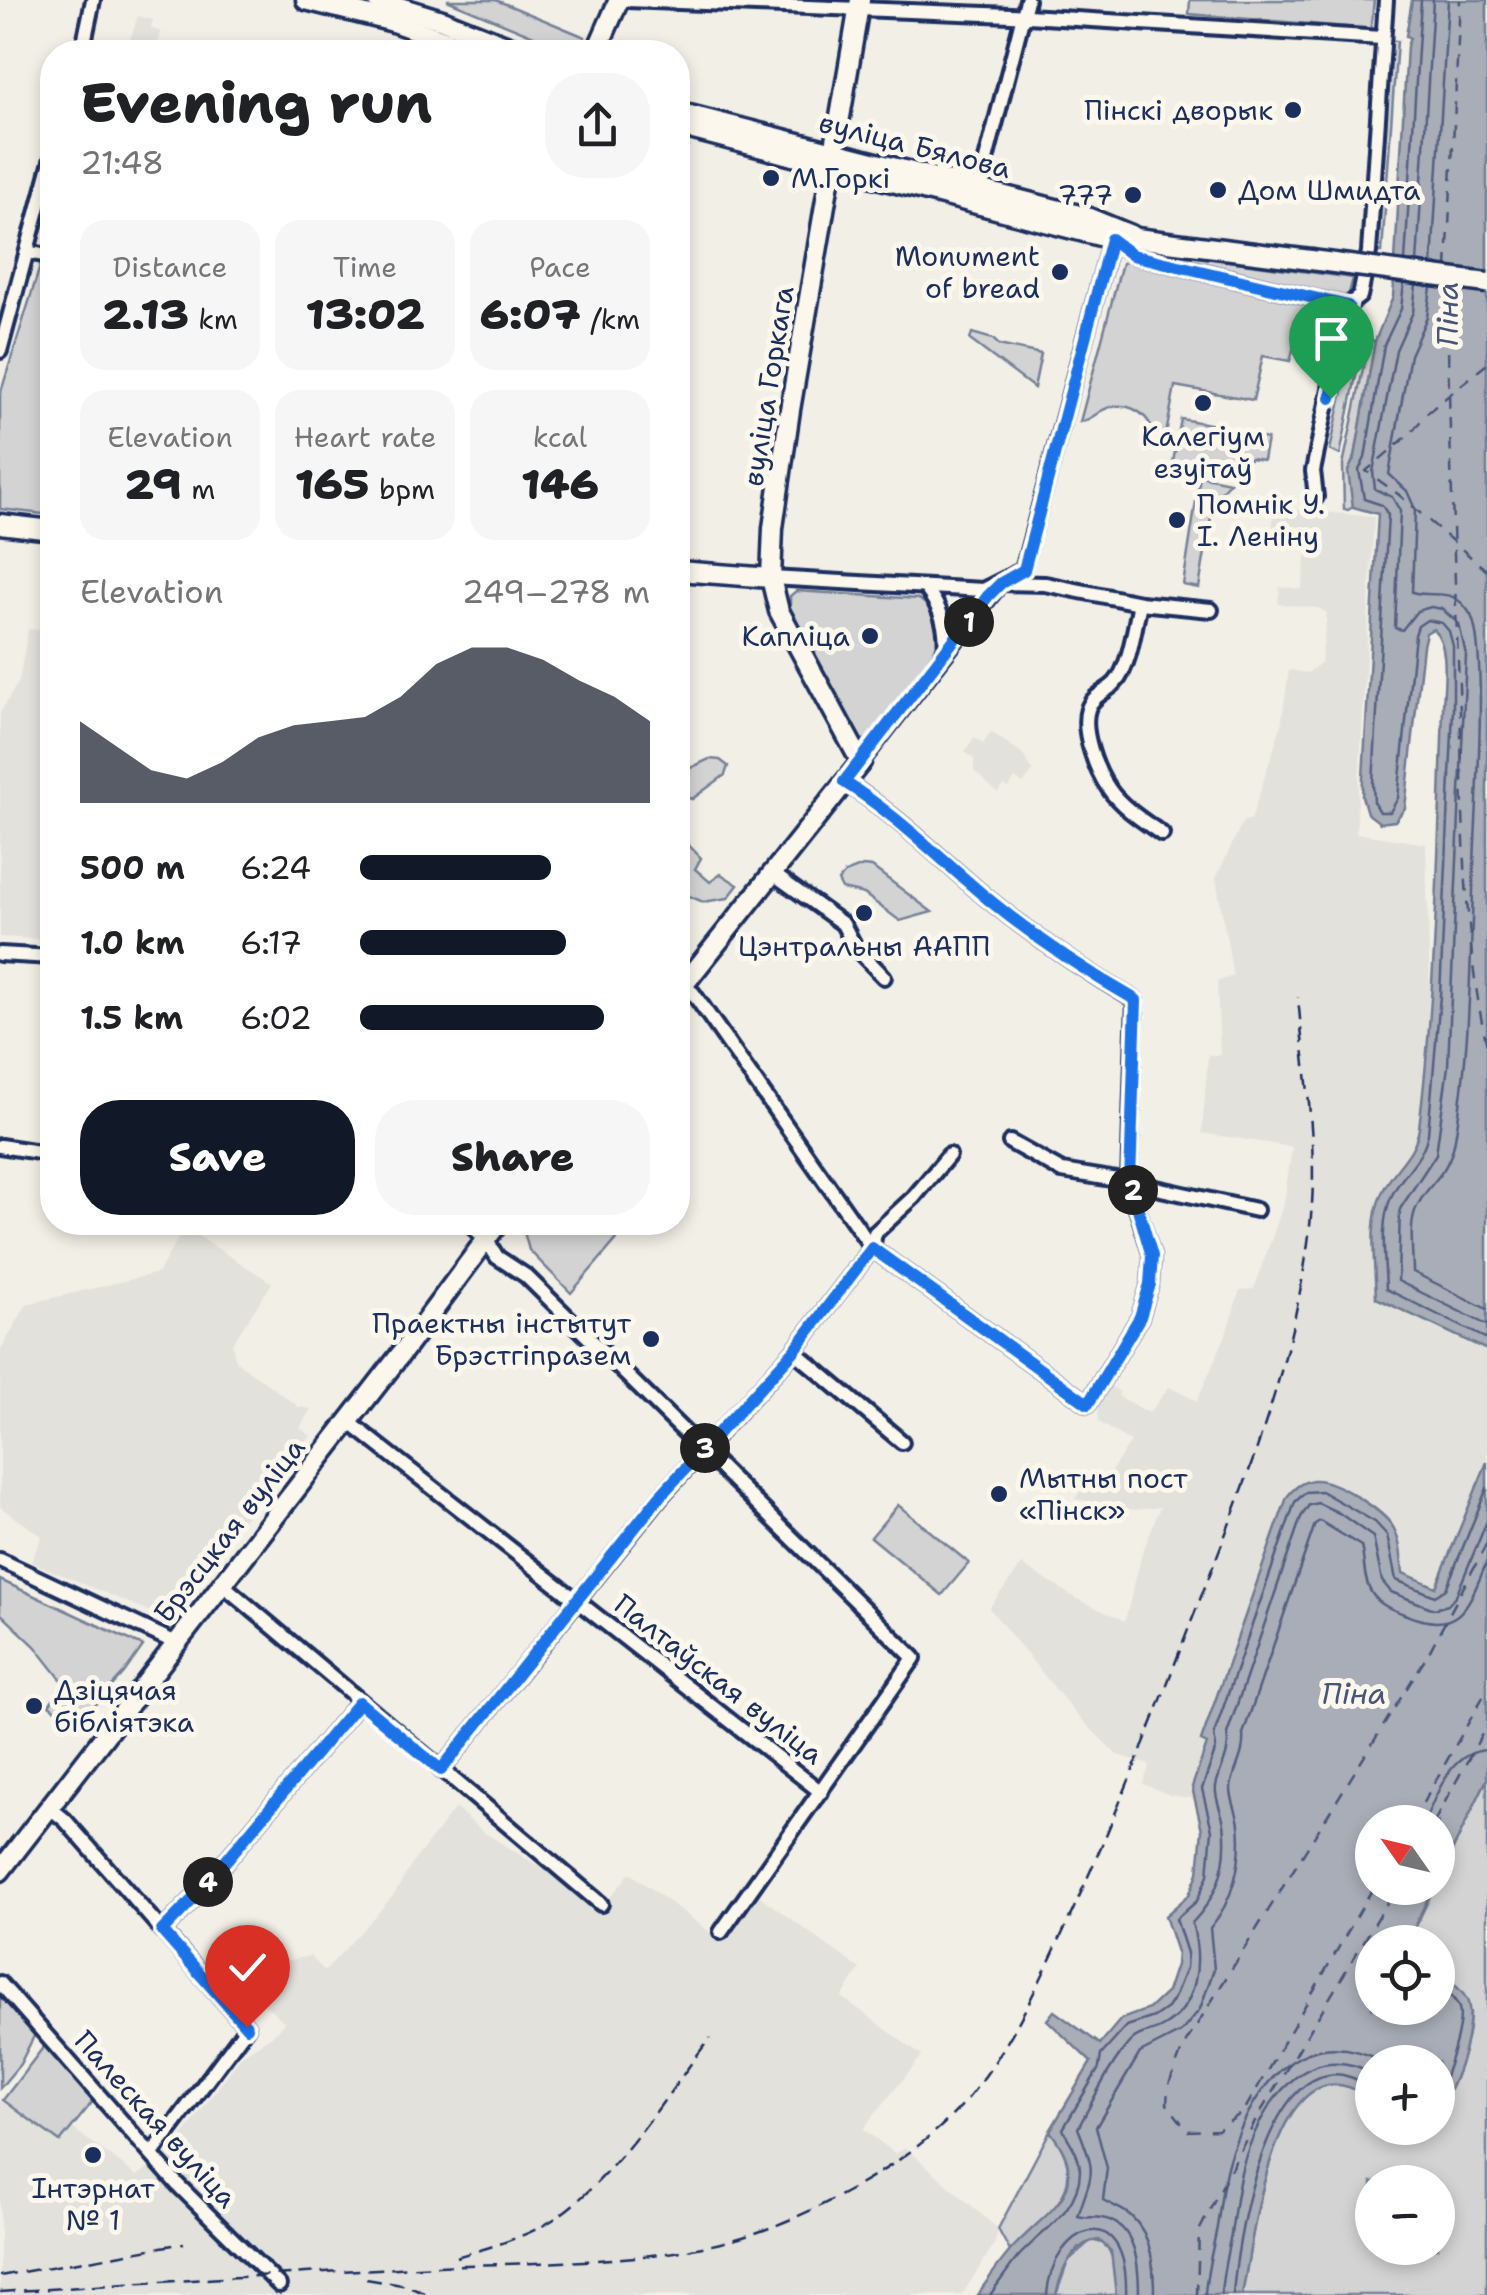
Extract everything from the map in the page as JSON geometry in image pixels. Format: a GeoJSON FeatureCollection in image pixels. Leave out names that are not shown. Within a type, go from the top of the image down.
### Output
{"type":"FeatureCollection","features":[{"type":"Feature","properties":{"kind":"main road"},"geometry":{"type":"LineString","coordinates":[[306,0],[390,21],[444,40]]}},
{"type":"Feature","properties":{"kind":"main road"},"geometry":{"type":"LineString","coordinates":[[377,0],[493,40]]}},
{"type":"Feature","properties":{"kind":"main road"},"geometry":{"type":"LineString","coordinates":[[601,40],[619,0]]}},
{"type":"Feature","properties":{"kind":"main road","name":"вуліца Горкага"},"geometry":{"type":"LineString","coordinates":[[860,5],[787,427],[770,578],[779,611],[862,762]]}},
{"type":"Feature","properties":{"kind":"main road","name":"вуліца Бялова"},"geometry":{"type":"LineString","coordinates":[[690,116],[1113,234],[1487,283]]}},
{"type":"Feature","properties":{"kind":"main road","name":"вуліца Бялова"},"geometry":{"type":"LineString","coordinates":[[690,128],[833,158]]}},
{"type":"Feature","properties":{"kind":"main road"},"geometry":{"type":"LineString","coordinates":[[0,524],[40,529]]}},
{"type":"Feature","properties":{"kind":"main road"},"geometry":{"type":"LineString","coordinates":[[690,573],[770,578]]}},
{"type":"Feature","properties":{"kind":"main road"},"geometry":{"type":"LineString","coordinates":[[690,972],[862,762]]}},
{"type":"Feature","properties":{"kind":"main road","name":"Брэсцкая вуліца"},"geometry":{"type":"LineString","coordinates":[[0,1871],[489,1235]]}},
{"type":"Feature","properties":{"kind":"street"},"geometry":{"type":"LineString","coordinates":[[85,40],[93,0]]}},
{"type":"Feature","properties":{"kind":"street"},"geometry":{"type":"LineString","coordinates":[[627,0],[860,5],[1382,38]]}},
{"type":"Feature","properties":{"kind":"street"},"geometry":{"type":"LineString","coordinates":[[977,195],[1027,0]]}},
{"type":"Feature","properties":{"kind":"street"},"geometry":{"type":"LineString","coordinates":[[1316,497],[1313,471],[1348,306],[1360,296],[1369,252],[1386,0]]}},
{"type":"Feature","properties":{"kind":"street"},"geometry":{"type":"LineString","coordinates":[[0,351],[40,205]]}},
{"type":"Feature","properties":{"kind":"street"},"geometry":{"type":"LineString","coordinates":[[770,578],[983,590],[1024,570],[1113,234]]}},
{"type":"Feature","properties":{"kind":"street","name":"вуліца Бялова"},"geometry":{"type":"LineString","coordinates":[[1113,234],[1132,255],[1348,306]]}},
{"type":"Feature","properties":{"kind":"street"},"geometry":{"type":"LineString","coordinates":[[28,252],[40,254]]}},
{"type":"Feature","properties":{"kind":"street"},"geometry":{"type":"LineString","coordinates":[[1001,583],[1045,584],[1140,602],[1211,610]]}},
{"type":"Feature","properties":{"kind":"street"},"geometry":{"type":"LineString","coordinates":[[862,762],[1001,583]]}},
{"type":"Feature","properties":{"kind":"street"},"geometry":{"type":"LineString","coordinates":[[925,587],[942,614],[947,638],[945,654]]}},
{"type":"Feature","properties":{"kind":"street"},"geometry":{"type":"LineString","coordinates":[[1140,602],[1130,649],[1116,682],[1088,706],[1085,723],[1109,790],[1162,834]]}},
{"type":"Feature","properties":{"kind":"street"},"geometry":{"type":"LineString","coordinates":[[690,991],[872,1248],[1088,1404],[1140,1317],[1150,1284],[1152,1256],[1130,1182],[1136,1000],[1103,982],[992,903],[889,814],[844,782]]}},
{"type":"Feature","properties":{"kind":"street"},"geometry":{"type":"LineString","coordinates":[[772,873],[843,924],[854,947],[884,977]]}},
{"type":"Feature","properties":{"kind":"street"},"geometry":{"type":"LineString","coordinates":[[0,954],[40,956]]}},
{"type":"Feature","properties":{"kind":"street"},"geometry":{"type":"LineString","coordinates":[[1010,1142],[1062,1171],[1256,1210]]}},
{"type":"Feature","properties":{"kind":"street"},"geometry":{"type":"LineString","coordinates":[[0,1146],[40,1152]]}},
{"type":"Feature","properties":{"kind":"street"},"geometry":{"type":"LineString","coordinates":[[441,1770],[660,1496],[794,1351],[872,1248],[875,1233],[914,1197],[949,1154]]}},
{"type":"Feature","properties":{"kind":"street"},"geometry":{"type":"LineString","coordinates":[[482,1235],[497,1257],[526,1276],[914,1658],[722,1932]]}},
{"type":"Feature","properties":{"kind":"street"},"geometry":{"type":"LineString","coordinates":[[794,1351],[902,1442]]}},
{"type":"Feature","properties":{"kind":"street","name":"Палтаўская вуліца"},"geometry":{"type":"LineString","coordinates":[[348,1422],[821,1792]]}},
{"type":"Feature","properties":{"kind":"street"},"geometry":{"type":"LineString","coordinates":[[0,1560],[176,1643]]}},
{"type":"Feature","properties":{"kind":"street"},"geometry":{"type":"LineString","coordinates":[[222,1584],[601,1904]]}},
{"type":"Feature","properties":{"kind":"street"},"geometry":{"type":"LineString","coordinates":[[162,1931],[198,1894],[359,1702]]}},
{"type":"Feature","properties":{"kind":"street"},"geometry":{"type":"LineString","coordinates":[[50,1807],[247,2027],[152,2154]]}},
{"type":"Feature","properties":{"kind":"street","name":"Палеская вуліца"},"geometry":{"type":"LineString","coordinates":[[0,1982],[178,2185],[279,2285]]}},
{"type":"Feature","properties":{"kind":"shaded area"},"geometry":{"type":"Polygon","coordinates":[[[447,0],[496,0],[585,37],[543,40],[447,0]]]}},
{"type":"Feature","properties":{"kind":"shaded area"},"geometry":{"type":"Polygon","coordinates":[[[1190,0],[1374,0],[1371,29],[1189,14],[1190,0]]]}},
{"type":"Feature","properties":{"kind":"shaded area"},"geometry":{"type":"Polygon","coordinates":[[[138,16],[153,20],[151,28],[161,32],[159,40],[130,40],[138,16]]]}},
{"type":"Feature","properties":{"kind":"shaded area"},"geometry":{"type":"Polygon","coordinates":[[[1388,40],[1397,41],[1382,252],[1373,252],[1388,40]]]}},
{"type":"Feature","properties":{"kind":"shaded area"},"geometry":{"type":"Polygon","coordinates":[[[1170,253],[1353,278],[1348,297],[1342,299],[1170,258],[1170,253]]]}},
{"type":"Feature","properties":{"kind":"shaded area"},"geometry":{"type":"Polygon","coordinates":[[[1130,261],[1336,309],[1340,311],[1338,343],[1297,336],[1290,361],[1263,356],[1253,400],[1175,386],[1166,434],[1154,432],[1146,418],[1126,406],[1110,407],[1080,422],[1122,263],[1130,261]]]}},
{"type":"Feature","properties":{"kind":"shaded area"},"geometry":{"type":"Polygon","coordinates":[[[40,266],[40,514],[0,509],[0,395],[40,266]]]}},
{"type":"Feature","properties":{"kind":"shaded area"},"geometry":{"type":"Polygon","coordinates":[[[1356,331],[1365,332],[1340,455],[1330,450],[1356,331]]]}},
{"type":"Feature","properties":{"kind":"shaded area"},"geometry":{"type":"Polygon","coordinates":[[[972,333],[993,339],[999,345],[1041,354],[1034,388],[970,340],[972,333]]]}},
{"type":"Feature","properties":{"kind":"shaded area"},"geometry":{"type":"Polygon","coordinates":[[[1369,340],[1375,341],[1350,469],[1353,507],[1348,510],[1344,509],[1343,465],[1369,340]]]}},
{"type":"Feature","properties":{"kind":"shaded area"},"geometry":{"type":"Polygon","coordinates":[[[1181,419],[1267,439],[1263,460],[1251,458],[1233,472],[1173,462],[1181,419]]]}},
{"type":"Feature","properties":{"kind":"shaded area"},"geometry":{"type":"Polygon","coordinates":[[[1200,476],[1230,482],[1214,499],[1199,588],[1183,585],[1200,476]]]}},
{"type":"Feature","properties":{"kind":"shaded area"},"geometry":{"type":"Polygon","coordinates":[[[1274,507],[1374,517],[1356,833],[1426,844],[1430,996],[1418,1134],[1408,1159],[1390,1179],[1376,1298],[1487,1350],[1487,1462],[1436,1587],[1403,1573],[1396,1530],[1382,1515],[1350,1493],[1314,1480],[1294,1488],[1202,1742],[1207,1744],[1193,1782],[1194,1799],[1143,1784],[1150,1765],[1117,1755],[1075,1713],[989,1608],[1022,1565],[1077,1599],[1125,1621],[1142,1554],[1160,1507],[1136,1510],[1075,1499],[1089,1476],[1102,1484],[1131,1442],[1099,1422],[1098,1402],[1108,1385],[1120,1392],[1118,1396],[1149,1413],[1169,1387],[1197,1401],[1240,1290],[1254,1289],[1284,1203],[1292,1147],[1202,1133],[1208,1055],[1220,1055],[1217,982],[1233,976],[1216,878],[1243,821],[1251,820],[1281,726],[1289,670],[1308,673],[1321,662],[1327,613],[1318,608],[1278,604],[1280,587],[1302,589],[1310,528],[1292,526],[1291,536],[1272,534],[1274,507]]]}},
{"type":"Feature","properties":{"kind":"shaded area"},"geometry":{"type":"Polygon","coordinates":[[[796,591],[919,599],[934,617],[939,635],[935,649],[867,740],[858,739],[790,613],[790,596],[796,591]]]}},
{"type":"Feature","properties":{"kind":"shaded area"},"geometry":{"type":"Polygon","coordinates":[[[28,629],[40,630],[40,939],[0,937],[0,713],[19,681],[28,629]]]}},
{"type":"Feature","properties":{"kind":"shaded area"},"geometry":{"type":"Polygon","coordinates":[[[991,732],[1022,753],[1033,771],[1023,784],[1015,778],[1009,788],[1004,785],[998,793],[974,771],[974,759],[965,752],[974,737],[983,744],[991,732]]]}},
{"type":"Feature","properties":{"kind":"shaded area"},"geometry":{"type":"Polygon","coordinates":[[[709,759],[728,766],[725,775],[692,799],[690,768],[709,759]]]}},
{"type":"Feature","properties":{"kind":"shaded area"},"geometry":{"type":"Polygon","coordinates":[[[690,846],[701,858],[695,869],[710,882],[721,874],[738,885],[728,898],[703,902],[690,896],[690,846]]]}},
{"type":"Feature","properties":{"kind":"shaded area"},"geometry":{"type":"Polygon","coordinates":[[[872,867],[932,912],[900,921],[864,894],[842,889],[838,881],[845,873],[872,867]]]}},
{"type":"Feature","properties":{"kind":"shaded area"},"geometry":{"type":"Polygon","coordinates":[[[180,1235],[196,1235],[272,1283],[232,1344],[236,1361],[299,1407],[311,1409],[300,1428],[311,1436],[172,1609],[158,1615],[31,1562],[42,1536],[0,1507],[0,1351],[27,1304],[158,1273],[180,1235]]]}},
{"type":"Feature","properties":{"kind":"shaded area"},"geometry":{"type":"Polygon","coordinates":[[[525,1235],[616,1235],[571,1293],[529,1250],[525,1235]]]}},
{"type":"Feature","properties":{"kind":"shaded area"},"geometry":{"type":"Polygon","coordinates":[[[898,1505],[969,1563],[942,1595],[871,1537],[898,1505]]]}},
{"type":"Feature","properties":{"kind":"shaded area"},"geometry":{"type":"Polygon","coordinates":[[[0,1580],[143,1646],[76,1725],[49,1705],[64,1683],[35,1646],[0,1613],[0,1580]]]}},
{"type":"Feature","properties":{"kind":"shaded area"},"geometry":{"type":"Polygon","coordinates":[[[1487,1779],[1487,2295],[1242,2295],[1266,2176],[1290,2116],[1307,2095],[1328,2085],[1346,2086],[1355,2090],[1355,2145],[1455,2145],[1455,2078],[1468,2035],[1470,2012],[1455,1987],[1455,1925],[1416,1925],[1426,1905],[1455,1905],[1455,1845],[1487,1779]]]}},
{"type":"Feature","properties":{"kind":"shaded area"},"geometry":{"type":"Polygon","coordinates":[[[455,1808],[485,1833],[603,1906],[630,1873],[714,1935],[724,1937],[758,1895],[860,1969],[842,1997],[922,2056],[863,2129],[896,2154],[905,2147],[998,2229],[995,2243],[962,2295],[0,2295],[0,2101],[61,2140],[71,2127],[137,2176],[171,2152],[242,2055],[272,2036],[285,2022],[256,1997],[285,1961],[310,1956],[325,1971],[393,1896],[455,1808]]]}},
{"type":"Feature","properties":{"kind":"shaded area"},"geometry":{"type":"Polygon","coordinates":[[[0,1990],[36,2032],[20,2064],[0,2088],[0,1990]]]}},
{"type":"Feature","properties":{"kind":"shaded area"},"geometry":{"type":"Polygon","coordinates":[[[45,2045],[94,2096],[60,2142],[3,2100],[45,2045]]]}},
{"type":"Feature","properties":{"kind":"shaded area"},"geometry":{"type":"Polygon","coordinates":[[[1050,2131],[1063,2151],[1067,2184],[1051,2211],[1010,2251],[998,2229],[1050,2131]]]}},
{"type":"Feature","properties":{"kind":"shaded area"},"geometry":{"type":"Polygon","coordinates":[[[1091,2240],[1106,2244],[1114,2261],[1116,2295],[1056,2295],[1068,2261],[1091,2240]]]}},
{"type":"Feature","properties":{"kind":"water","name":"Піна"},"geometry":{"type":"Polygon","coordinates":[[[1412,0],[1487,0],[1487,1350],[1376,1298],[1374,1231],[1378,1205],[1417,1138],[1425,1076],[1445,679],[1442,645],[1433,629],[1426,633],[1423,646],[1405,808],[1395,821],[1380,823],[1367,813],[1362,796],[1378,514],[1353,507],[1348,471],[1355,457],[1375,341],[1393,297],[1410,38],[1406,36],[1412,0]]]}},
{"type":"Feature","properties":{"kind":"water","name":"Піна"},"geometry":{"type":"Polygon","coordinates":[[[1487,1462],[1487,1779],[1455,1844],[1455,1805],[1355,1805],[1355,1905],[1425,1905],[1416,1925],[1355,1925],[1355,2025],[1455,2025],[1455,1986],[1467,2000],[1469,2024],[1455,2076],[1455,2045],[1355,2045],[1355,2090],[1334,2084],[1307,2095],[1290,2116],[1277,2144],[1258,2210],[1242,2295],[1116,2295],[1111,2251],[1099,2240],[1075,2252],[1056,2295],[977,2295],[1010,2251],[1051,2211],[1068,2185],[1069,2170],[1063,2152],[1050,2131],[1091,2062],[1047,2020],[1054,2011],[1100,2044],[1121,2019],[1149,2009],[1167,1992],[1177,1952],[1165,1916],[1189,1895],[1198,1873],[1202,1830],[1192,1787],[1207,1744],[1201,1741],[1287,1497],[1298,1486],[1313,1480],[1333,1484],[1357,1496],[1393,1527],[1403,1573],[1436,1587],[1487,1462]]]}},
{"type":"Feature","properties":{"kind":"ferry route"},"geometry":{"type":"LineString","coordinates":[[1447,268],[1460,0]]}},
{"type":"Feature","properties":{"kind":"ferry route"},"geometry":{"type":"LineString","coordinates":[[1447,286],[1466,892],[1487,1046]]}},
{"type":"Feature","properties":{"kind":"ferry route"},"geometry":{"type":"LineString","coordinates":[[1487,364],[1427,413],[1411,433],[1366,471],[1487,571]]}},
{"type":"Feature","properties":{"kind":"ferry route"},"geometry":{"type":"LineString","coordinates":[[1363,1905],[1244,2111],[1218,2130],[1188,2131],[1167,2104],[1168,2087],[1183,2047],[1427,1656],[1487,1543]]}},
{"type":"Feature","properties":{"kind":"ferry route"},"geometry":{"type":"LineString","coordinates":[[1422,1805],[1487,1690]]}},
{"type":"Feature","properties":{"kind":"ferry route"},"geometry":{"type":"LineString","coordinates":[[1443,1805],[1487,1725]]}},
{"type":"Feature","properties":{"kind":"ferry route"},"geometry":{"type":"LineString","coordinates":[[1197,2295],[1199,2231],[1257,2118],[1386,1905]]}},
{"type":"Feature","properties":{"kind":"railway"},"geometry":{"type":"LineString","coordinates":[[0,2292],[604,2260],[687,2250],[764,2230],[820,2206],[878,2174],[931,2136],[987,2074],[1044,1972],[1135,1766],[1258,1446],[1291,1332],[1311,1216],[1312,1134],[1298,997]]}},
{"type":"Feature","properties":{"kind":"railway"},"geometry":{"type":"LineString","coordinates":[[456,2257],[529,2233],[574,2204],[617,2161],[710,2038]]}},
{"type":"Feature","properties":{"kind":"railway"},"geometry":{"type":"LineString","coordinates":[[0,2276],[184,2243]]}},
{"type":"Feature","properties":{"kind":"railway"},"geometry":{"type":"LineString","coordinates":[[366,2279],[431,2295]]}},
{"type":"Feature","properties":{"kind":"place","name":"Пінскі дворык"},"geometry":{"type":"Point","coordinates":[1293,110]}},
{"type":"Feature","properties":{"kind":"place","name":"М.Горкі"},"geometry":{"type":"Point","coordinates":[771,178]}},
{"type":"Feature","properties":{"kind":"place","name":"Дом Шмидта"},"geometry":{"type":"Point","coordinates":[1218,190]}},
{"type":"Feature","properties":{"kind":"place","name":"777"},"geometry":{"type":"Point","coordinates":[1133,195]}},
{"type":"Feature","properties":{"kind":"place","name":"Monument of bread"},"geometry":{"type":"Point","coordinates":[1060,272]}},
{"type":"Feature","properties":{"kind":"place","name":"Калегіум езуітаў"},"geometry":{"type":"Point","coordinates":[1203,403]}},
{"type":"Feature","properties":{"kind":"place","name":"Помнік У. І. Леніну"},"geometry":{"type":"Point","coordinates":[1177,520]}},
{"type":"Feature","properties":{"kind":"place","name":"Капліца"},"geometry":{"type":"Point","coordinates":[870,636]}},
{"type":"Feature","properties":{"kind":"place","name":"Цэнтральны ААПП"},"geometry":{"type":"Point","coordinates":[864,913]}},
{"type":"Feature","properties":{"kind":"place","name":"Праектны інстытут Брэстгіпразем"},"geometry":{"type":"Point","coordinates":[651,1339]}},
{"type":"Feature","properties":{"kind":"place","name":"Мытны пост «Пінск»"},"geometry":{"type":"Point","coordinates":[999,1494]}},
{"type":"Feature","properties":{"kind":"place","name":"Дзіцячая бібліятэка"},"geometry":{"type":"Point","coordinates":[34,1706]}},
{"type":"Feature","properties":{"kind":"place","name":"Інтэрнат № 1"},"geometry":{"type":"Point","coordinates":[93,2155]}},
{"type":"Feature","properties":{"kind":"route"},"geometry":{"type":"LineString","coordinates":[[247,2027],[162,1931],[198,1894],[359,1702],[441,1770],[660,1496],[771,1378],[872,1248],[1088,1404],[1140,1317],[1150,1284],[1152,1256],[1130,1182],[1136,1000],[1103,982],[992,903],[889,814],[844,782],[988,596],[1024,570],[1111,239],[1132,255],[1348,306],[1331,398]]}}]}
